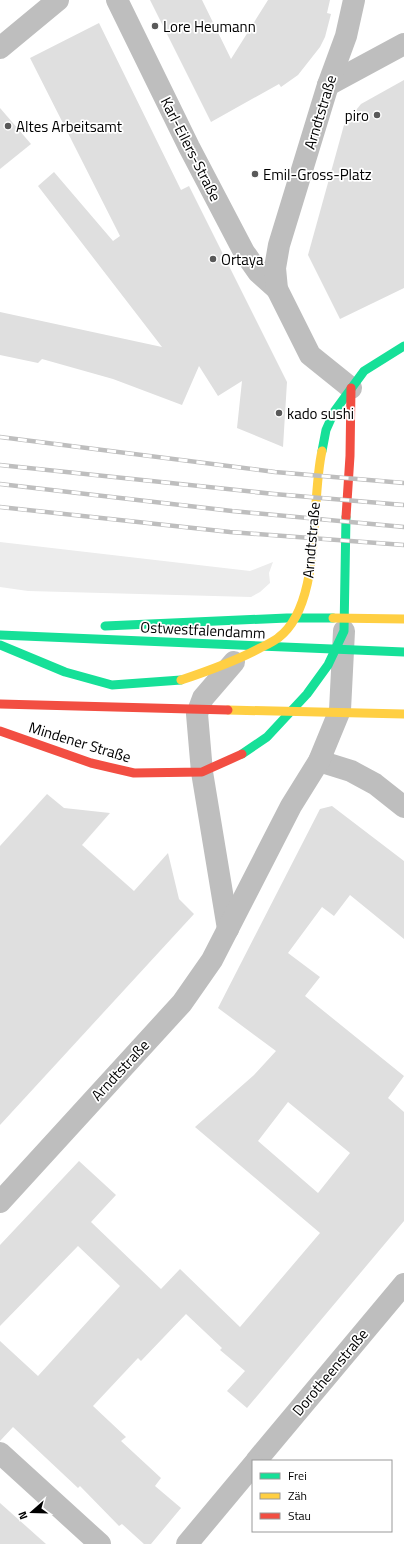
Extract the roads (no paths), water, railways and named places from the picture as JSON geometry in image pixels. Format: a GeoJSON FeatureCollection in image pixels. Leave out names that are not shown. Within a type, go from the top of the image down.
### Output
{"type":"FeatureCollection","features":[{"type":"Feature","properties":{"kind":"main road"},"geometry":{"type":"LineString","coordinates":[[351,388],[364,371],[374,363],[404,346]]}},
{"type":"Feature","properties":{"kind":"main road","name":"Arndtstraße"},"geometry":{"type":"LineString","coordinates":[[202,772],[236,758],[267,737],[307,694],[328,665],[344,631],[346,517],[350,456],[351,388]]}},
{"type":"Feature","properties":{"kind":"main road","name":"Arndtstraße"},"geometry":{"type":"LineString","coordinates":[[234,662],[279,638],[296,617],[305,597],[311,567],[318,467],[326,430],[334,412],[351,388]]}},
{"type":"Feature","properties":{"kind":"main road"},"geometry":{"type":"LineString","coordinates":[[96,627],[287,618],[404,619]]}},
{"type":"Feature","properties":{"kind":"main road"},"geometry":{"type":"LineString","coordinates":[[0,631],[64,628]]}},
{"type":"Feature","properties":{"kind":"main road","name":"Ostwestfalendamm"},"geometry":{"type":"LineString","coordinates":[[0,635],[404,652]]}},
{"type":"Feature","properties":{"kind":"main road"},"geometry":{"type":"LineString","coordinates":[[0,645],[65,672],[112,685],[177,681],[234,662]]}},
{"type":"Feature","properties":{"kind":"main road"},"geometry":{"type":"LineString","coordinates":[[0,704],[404,714]]}},
{"type":"Feature","properties":{"kind":"main road","name":"Mindener Straße"},"geometry":{"type":"LineString","coordinates":[[0,731],[91,763],[134,773],[202,772]]}},
{"type":"Feature","properties":{"kind":"street"},"geometry":{"type":"LineString","coordinates":[[0,48],[58,0]]}},
{"type":"Feature","properties":{"kind":"street","name":"Karl-Eilers-Straße"},"geometry":{"type":"LineString","coordinates":[[118,0],[189,147],[244,252],[258,272],[277,289]]}},
{"type":"Feature","properties":{"kind":"street","name":"Arndtstraße"},"geometry":{"type":"LineString","coordinates":[[351,388],[310,355],[277,289],[275,268],[279,245],[328,85],[346,36],[354,0]]}},
{"type":"Feature","properties":{"kind":"street"},"geometry":{"type":"LineString","coordinates":[[328,85],[404,44]]}},
{"type":"Feature","properties":{"kind":"street","name":"Arndtstraße"},"geometry":{"type":"LineString","coordinates":[[0,1202],[182,1003],[212,960],[291,806],[319,761],[340,710],[344,631]]}},
{"type":"Feature","properties":{"kind":"street","name":"Arndtstraße"},"geometry":{"type":"LineString","coordinates":[[228,929],[202,772],[197,714],[203,698],[234,662]]}},
{"type":"Feature","properties":{"kind":"street"},"geometry":{"type":"LineString","coordinates":[[319,761],[351,771],[375,784],[404,807]]}},
{"type":"Feature","properties":{"kind":"street","name":"Dorotheenstraße"},"geometry":{"type":"LineString","coordinates":[[257,1460],[404,1284]]}},
{"type":"Feature","properties":{"kind":"street"},"geometry":{"type":"LineString","coordinates":[[0,1453],[100,1544]]}},
{"type":"Feature","properties":{"kind":"street"},"geometry":{"type":"LineString","coordinates":[[187,1544],[252,1466]]}},
{"type":"Feature","properties":{"kind":"railway"},"geometry":{"type":"LineString","coordinates":[[0,437],[275,472],[404,483]]}},
{"type":"Feature","properties":{"kind":"railway"},"geometry":{"type":"LineString","coordinates":[[0,465],[274,494],[404,505]]}},
{"type":"Feature","properties":{"kind":"railway"},"geometry":{"type":"LineString","coordinates":[[0,484],[232,511],[404,527]]}},
{"type":"Feature","properties":{"kind":"railway"},"geometry":{"type":"LineString","coordinates":[[0,507],[230,532],[404,545]]}},
{"type":"Feature","properties":{"kind":"place","name":"Lore Heumann"},"geometry":{"type":"Point","coordinates":[155,26]}},
{"type":"Feature","properties":{"kind":"place","name":"piro"},"geometry":{"type":"Point","coordinates":[377,115]}},
{"type":"Feature","properties":{"kind":"place","name":"Altes Arbeitsamt"},"geometry":{"type":"Point","coordinates":[8,126]}},
{"type":"Feature","properties":{"kind":"place","name":"Emil-Gross-Platz"},"geometry":{"type":"Point","coordinates":[255,174]}},
{"type":"Feature","properties":{"kind":"place","name":"Ortaya"},"geometry":{"type":"Point","coordinates":[213,259]}},
{"type":"Feature","properties":{"kind":"place","name":"kado sushi"},"geometry":{"type":"Point","coordinates":[279,413]}}]}
